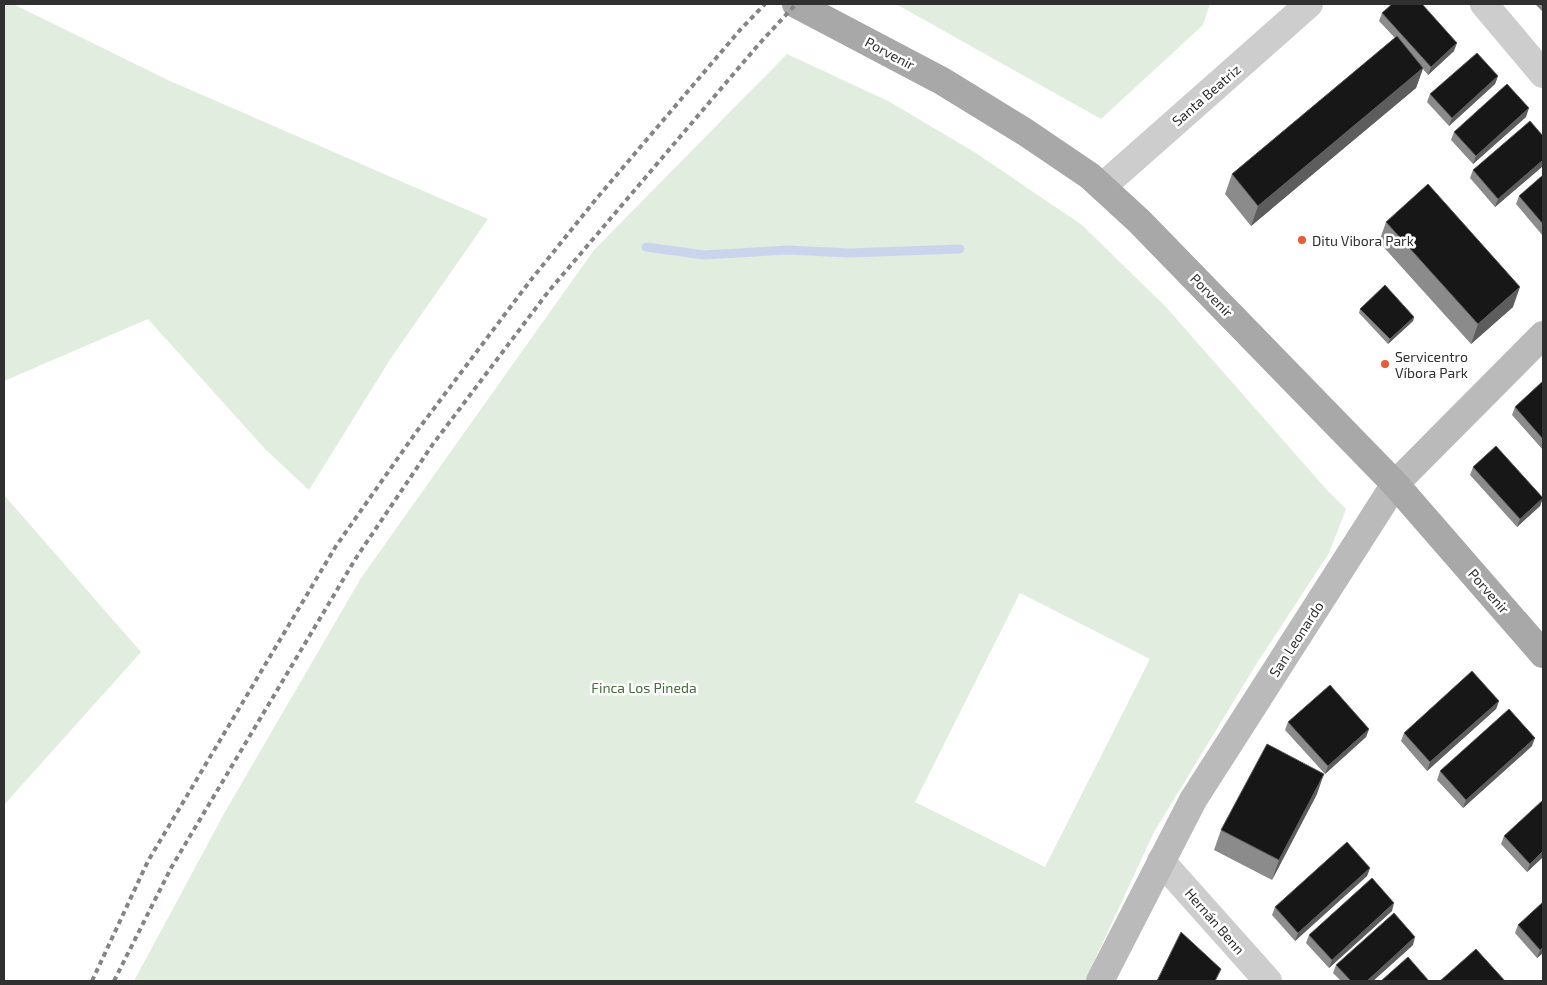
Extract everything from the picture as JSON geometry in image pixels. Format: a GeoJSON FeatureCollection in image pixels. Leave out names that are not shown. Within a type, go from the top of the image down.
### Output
{"type":"FeatureCollection","features":[{"type":"Feature","properties":{"kind":"main road","name":"Porvenir"},"geometry":{"type":"LineString","coordinates":[[806,9],[942,81],[1025,132],[1090,176],[1139,220],[1395,484],[1543,654]]}},
{"type":"Feature","properties":{"kind":"street","name":"Santa Beatriz"},"geometry":{"type":"LineString","coordinates":[[1102,187],[1309,4]]}},
{"type":"Feature","properties":{"kind":"street"},"geometry":{"type":"LineString","coordinates":[[1484,4],[1543,74]]}},
{"type":"Feature","properties":{"kind":"street","name":"San Leonardo"},"geometry":{"type":"LineString","coordinates":[[1100,981],[1193,800],[1395,484],[1543,335]]}},
{"type":"Feature","properties":{"kind":"street","name":"Hernán Benn"},"geometry":{"type":"LineString","coordinates":[[1161,860],[1268,981]]}},
{"type":"Feature","properties":{"kind":"green space"},"geometry":{"type":"Polygon","coordinates":[[[4,4],[13,4],[170,81],[488,219],[391,358],[309,490],[266,450],[148,319],[4,381],[4,4]]]}},
{"type":"Feature","properties":{"kind":"green space"},"geometry":{"type":"Polygon","coordinates":[[[896,4],[1210,4],[1203,25],[1101,119],[896,4]]]}},
{"type":"Feature","properties":{"kind":"green space","name":"Finca Los Pineda"},"geometry":{"type":"Polygon","coordinates":[[[787,54],[888,101],[976,153],[1082,225],[1165,306],[1326,489],[1346,509],[1329,553],[1257,663],[1154,832],[1085,981],[134,981],[225,812],[361,578],[594,250],[787,54]],[[1020,593],[915,802],[1045,867],[1150,659],[1020,593]]]}},
{"type":"Feature","properties":{"kind":"green space"},"geometry":{"type":"Polygon","coordinates":[[[4,495],[141,652],[4,805],[4,495]]]}},
{"type":"Feature","properties":{"kind":"building"},"geometry":{"type":"Polygon","coordinates":[[[1392,4],[1422,4],[1457,43],[1431,67],[1382,13],[1392,4]]]}},
{"type":"Feature","properties":{"kind":"building"},"geometry":{"type":"Polygon","coordinates":[[[1397,36],[1423,68],[1258,206],[1232,174],[1397,36]]]}},
{"type":"Feature","properties":{"kind":"building"},"geometry":{"type":"Polygon","coordinates":[[[1477,53],[1498,76],[1452,118],[1430,94],[1477,53]]]}},
{"type":"Feature","properties":{"kind":"building"},"geometry":{"type":"Polygon","coordinates":[[[1507,84],[1529,108],[1476,156],[1454,132],[1507,84]]]}},
{"type":"Feature","properties":{"kind":"building"},"geometry":{"type":"Polygon","coordinates":[[[1530,121],[1543,136],[1543,160],[1498,199],[1473,170],[1530,121]]]}},
{"type":"Feature","properties":{"kind":"building"},"geometry":{"type":"Polygon","coordinates":[[[1543,175],[1543,224],[1519,196],[1543,175]]]}},
{"type":"Feature","properties":{"kind":"building"},"geometry":{"type":"Polygon","coordinates":[[[1428,184],[1520,287],[1478,324],[1386,222],[1428,184]]]}},
{"type":"Feature","properties":{"kind":"building"},"geometry":{"type":"Polygon","coordinates":[[[1385,285],[1414,317],[1390,339],[1360,309],[1385,285]]]}},
{"type":"Feature","properties":{"kind":"building"},"geometry":{"type":"Polygon","coordinates":[[[1543,381],[1543,439],[1515,407],[1543,381]]]}},
{"type":"Feature","properties":{"kind":"building"},"geometry":{"type":"Polygon","coordinates":[[[1496,446],[1543,498],[1520,519],[1473,467],[1496,446]]]}},
{"type":"Feature","properties":{"kind":"building"},"geometry":{"type":"Polygon","coordinates":[[[1472,671],[1499,701],[1430,762],[1404,733],[1472,671]]]}},
{"type":"Feature","properties":{"kind":"building"},"geometry":{"type":"Polygon","coordinates":[[[1330,685],[1369,729],[1328,766],[1288,722],[1330,685]]]}},
{"type":"Feature","properties":{"kind":"building"},"geometry":{"type":"Polygon","coordinates":[[[1509,709],[1535,738],[1466,800],[1440,771],[1509,709]]]}},
{"type":"Feature","properties":{"kind":"building"},"geometry":{"type":"Polygon","coordinates":[[[1267,744],[1324,774],[1279,860],[1221,830],[1267,744]]]}},
{"type":"Feature","properties":{"kind":"building"},"geometry":{"type":"Polygon","coordinates":[[[1543,800],[1543,851],[1530,864],[1504,836],[1543,800]]]}},
{"type":"Feature","properties":{"kind":"building"},"geometry":{"type":"Polygon","coordinates":[[[1347,842],[1370,868],[1298,933],[1275,907],[1347,842]]]}},
{"type":"Feature","properties":{"kind":"building"},"geometry":{"type":"Polygon","coordinates":[[[1372,878],[1394,903],[1332,960],[1309,935],[1372,878]]]}},
{"type":"Feature","properties":{"kind":"building"},"geometry":{"type":"Polygon","coordinates":[[[1543,902],[1543,947],[1540,950],[1518,925],[1543,902]]]}},
{"type":"Feature","properties":{"kind":"building"},"geometry":{"type":"Polygon","coordinates":[[[1394,913],[1415,937],[1367,981],[1351,981],[1336,965],[1394,913]]]}},
{"type":"Feature","properties":{"kind":"building"},"geometry":{"type":"Polygon","coordinates":[[[1181,932],[1221,969],[1215,981],[1157,981],[1181,932]]]}},
{"type":"Feature","properties":{"kind":"building"},"geometry":{"type":"Polygon","coordinates":[[[1476,949],[1505,981],[1440,981],[1476,949]]]}},
{"type":"Feature","properties":{"kind":"building"},"geometry":{"type":"Polygon","coordinates":[[[1408,957],[1429,981],[1381,981],[1408,957]]]}},
{"type":"Feature","properties":{"kind":"waterway"},"geometry":{"type":"LineString","coordinates":[[646,247],[704,255],[788,250],[849,253],[960,249]]}},
{"type":"Feature","properties":{"kind":"railway"},"geometry":{"type":"LineString","coordinates":[[92,981],[148,861],[336,546],[417,431],[530,281],[597,198],[740,30],[765,4]]}},
{"type":"Feature","properties":{"kind":"railway"},"geometry":{"type":"LineString","coordinates":[[114,981],[171,868],[356,558],[433,444],[548,292],[759,44],[796,4]]}},
{"type":"Feature","properties":{"kind":"place","name":"Ditu Vibora Park"},"geometry":{"type":"Point","coordinates":[1302,240]}},
{"type":"Feature","properties":{"kind":"place","name":"Servicentro Víbora Park"},"geometry":{"type":"Point","coordinates":[1385,364]}}]}
